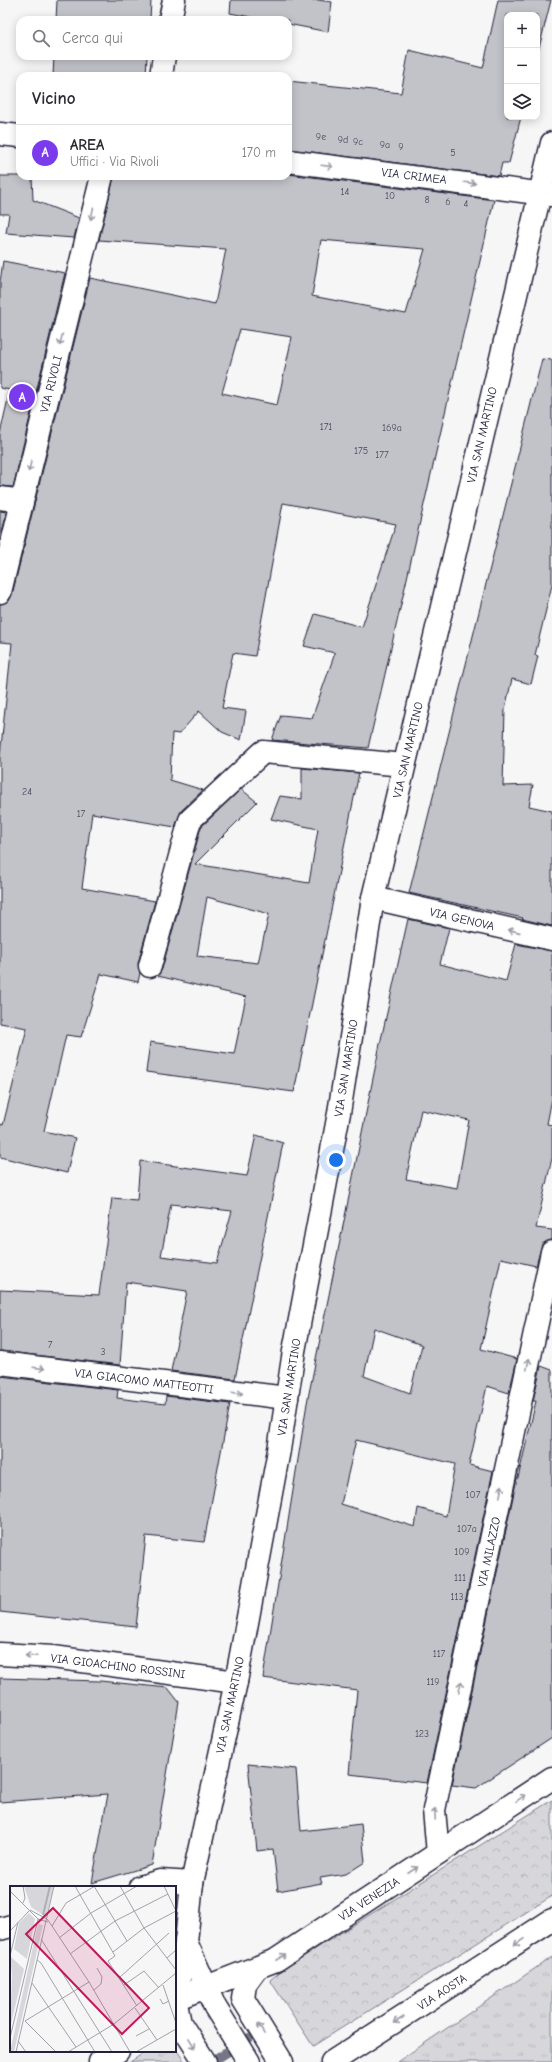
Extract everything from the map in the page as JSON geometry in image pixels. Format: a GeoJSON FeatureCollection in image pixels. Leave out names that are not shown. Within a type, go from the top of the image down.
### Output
{"type":"FeatureCollection","features":[{"type":"Feature","properties":{"kind":"street"},"geometry":{"type":"LineString","coordinates":[[171,16],[174,0]]}},
{"type":"Feature","properties":{"kind":"street"},"geometry":{"type":"LineString","coordinates":[[162,72],[163,60]]}},
{"type":"Feature","properties":{"kind":"street"},"geometry":{"type":"LineString","coordinates":[[0,134],[16,136]]}},
{"type":"Feature","properties":{"kind":"street","name":"VIA SAN MARTINO"},"geometry":{"type":"LineString","coordinates":[[176,1994],[186,1942],[192,1883],[236,1682],[287,1398],[294,1351],[339,1113],[373,898],[404,766],[546,193],[552,144]]}},
{"type":"Feature","properties":{"kind":"street","name":"VIA CRIMEA"},"geometry":{"type":"LineString","coordinates":[[292,161],[546,193]]}},
{"type":"Feature","properties":{"kind":"street","name":"VIA RIVOLI"},"geometry":{"type":"LineString","coordinates":[[0,592],[101,180]]}},
{"type":"Feature","properties":{"kind":"street"},"geometry":{"type":"LineString","coordinates":[[0,498],[22,501]]}},
{"type":"Feature","properties":{"kind":"street"},"geometry":{"type":"LineString","coordinates":[[150,966],[190,820],[264,752],[404,766]]}},
{"type":"Feature","properties":{"kind":"street","name":"VIA GENOVA"},"geometry":{"type":"LineString","coordinates":[[373,898],[552,939]]}},
{"type":"Feature","properties":{"kind":"street","name":"VIA MILAZZO"},"geometry":{"type":"LineString","coordinates":[[438,1853],[434,1810],[552,1252]]}},
{"type":"Feature","properties":{"kind":"street","name":"VIA GIACOMO MATTEOTTI"},"geometry":{"type":"LineString","coordinates":[[0,1363],[287,1398]]}},
{"type":"Feature","properties":{"kind":"street","name":"VIA GIOACHINO ROSSINI"},"geometry":{"type":"LineString","coordinates":[[0,1654],[53,1657],[236,1682]]}},
{"type":"Feature","properties":{"kind":"street","name":"VIA VENEZIA"},"geometry":{"type":"LineString","coordinates":[[176,1999],[276,1960],[552,1778]]}},
{"type":"Feature","properties":{"kind":"street"},"geometry":{"type":"LineString","coordinates":[[143,1886],[160,1881],[192,1883]]}},
{"type":"Feature","properties":{"kind":"street","name":"VIA AOSTA"},"geometry":{"type":"LineString","coordinates":[[332,2062],[552,1920]]}},
{"type":"Feature","properties":{"kind":"street"},"geometry":{"type":"LineString","coordinates":[[0,1929],[10,1926]]}},
{"type":"Feature","properties":{"kind":"street"},"geometry":{"type":"LineString","coordinates":[[186,1942],[215,2007],[248,2062]]}},
{"type":"Feature","properties":{"kind":"street"},"geometry":{"type":"LineString","coordinates":[[256,1969],[245,1984],[243,1999],[282,2062]]}},
{"type":"Feature","properties":{"kind":"street"},"geometry":{"type":"LineString","coordinates":[[176,2004],[180,2023],[205,2062]]}},
{"type":"Feature","properties":{"kind":"street"},"geometry":{"type":"LineString","coordinates":[[100,2062],[116,2052]]}},
{"type":"Feature","properties":{"kind":"green space"},"geometry":{"type":"Polygon","coordinates":[[[552,1800],[552,1896],[313,2046],[270,1980],[282,1970],[552,1800]]]}},
{"type":"Feature","properties":{"kind":"green space"},"geometry":{"type":"Polygon","coordinates":[[[552,1957],[552,2062],[397,2062],[552,1957]]]}},
{"type":"Feature","properties":{"kind":"green space"},"geometry":{"type":"Polygon","coordinates":[[[176,2049],[185,2062],[130,2062],[145,2052],[176,2052],[176,2049]]]}},
{"type":"Feature","properties":{"kind":"building"},"geometry":{"type":"Polygon","coordinates":[[[57,0],[151,0],[150,16],[56,16],[57,0]]]}},
{"type":"Feature","properties":{"kind":"building"},"geometry":{"type":"Polygon","coordinates":[[[231,0],[318,0],[332,2],[328,32],[292,25],[292,16],[245,16],[230,13],[231,0]]]}},
{"type":"Feature","properties":{"kind":"building"},"geometry":{"type":"Polygon","coordinates":[[[498,0],[551,0],[540,44],[540,12],[504,12],[504,120],[520,120],[509,163],[502,163],[499,176],[292,150],[292,81],[401,93],[409,50],[483,68],[498,0]]]}},
{"type":"Feature","properties":{"kind":"building"},"geometry":{"type":"Polygon","coordinates":[[[54,60],[147,60],[146,72],[53,72],[54,60]]]}},
{"type":"Feature","properties":{"kind":"building"},"geometry":{"type":"Polygon","coordinates":[[[292,175],[494,200],[368,748],[272,740],[281,715],[312,718],[335,653],[304,646],[315,614],[362,627],[396,524],[283,503],[255,656],[233,653],[222,708],[246,711],[241,740],[222,732],[199,711],[179,734],[172,733],[170,780],[203,790],[181,811],[175,827],[92,813],[82,888],[155,901],[138,963],[140,973],[138,982],[101,974],[81,1037],[66,1035],[44,1131],[75,1138],[67,1173],[0,1157],[0,1124],[3,1125],[27,1028],[0,1023],[0,756],[12,643],[0,642],[0,604],[9,601],[12,595],[90,278],[215,304],[226,249],[99,240],[113,180],[292,180],[292,175]],[[321,240],[312,296],[406,314],[425,249],[321,240]],[[240,329],[222,393],[277,405],[292,337],[240,329]]]}},
{"type":"Feature","properties":{"kind":"building"},"geometry":{"type":"Polygon","coordinates":[[[0,176],[16,176],[16,180],[32,180],[33,200],[79,218],[74,238],[6,233],[9,214],[0,214],[0,176]]]}},
{"type":"Feature","properties":{"kind":"building"},"geometry":{"type":"Polygon","coordinates":[[[3,261],[65,273],[13,487],[0,486],[0,434],[10,390],[0,388],[0,282],[3,261]]]}},
{"type":"Feature","properties":{"kind":"building"},"geometry":{"type":"Polygon","coordinates":[[[542,359],[552,360],[552,585],[535,655],[538,656],[531,684],[512,679],[505,709],[503,786],[533,785],[529,806],[552,811],[552,926],[522,919],[523,918],[409,893],[542,359]]]}},
{"type":"Feature","properties":{"kind":"building"},"geometry":{"type":"Polygon","coordinates":[[[0,511],[7,512],[0,540],[0,511]]]}},
{"type":"Feature","properties":{"kind":"building"},"geometry":{"type":"Polygon","coordinates":[[[302,768],[359,773],[294,1092],[146,1072],[150,1042],[234,1054],[246,997],[158,976],[162,969],[201,827],[241,789],[257,802],[195,864],[309,883],[318,829],[271,819],[280,796],[302,799],[302,768]],[[207,897],[197,956],[258,963],[269,914],[207,897]]]}},
{"type":"Feature","properties":{"kind":"building"},"geometry":{"type":"Polygon","coordinates":[[[408,919],[449,928],[440,964],[506,981],[516,944],[552,951],[552,1098],[547,1124],[552,1125],[552,1158],[536,1228],[552,1230],[552,1240],[542,1244],[536,1266],[501,1258],[481,1349],[517,1359],[509,1393],[487,1386],[469,1465],[493,1471],[427,1783],[349,1774],[357,1690],[263,1678],[307,1403],[380,1044],[408,919]],[[421,1110],[406,1179],[457,1188],[469,1120],[421,1110]],[[374,1328],[364,1376],[410,1393],[422,1345],[374,1328]],[[356,1440],[341,1504],[415,1527],[418,1508],[446,1516],[455,1464],[356,1440]]]}},
{"type":"Feature","properties":{"kind":"building"},"geometry":{"type":"Polygon","coordinates":[[[256,1135],[283,1143],[235,1379],[171,1371],[187,1291],[126,1282],[120,1365],[0,1351],[0,1290],[99,1295],[112,1198],[137,1200],[140,1161],[247,1176],[256,1135]],[[171,1204],[161,1256],[217,1263],[232,1211],[171,1204]]]}},
{"type":"Feature","properties":{"kind":"building"},"geometry":{"type":"Polygon","coordinates":[[[541,1366],[552,1370],[552,1738],[476,1788],[452,1785],[517,1478],[536,1401],[533,1401],[541,1366]]]}},
{"type":"Feature","properties":{"kind":"building"},"geometry":{"type":"Polygon","coordinates":[[[0,1376],[118,1390],[117,1398],[165,1404],[166,1396],[230,1404],[204,1542],[146,1536],[136,1627],[0,1612],[0,1376]]]}},
{"type":"Feature","properties":{"kind":"building"},"geometry":{"type":"Polygon","coordinates":[[[0,1678],[100,1681],[168,1688],[179,1702],[152,1865],[92,1883],[108,1794],[0,1802],[0,1678]]]}},
{"type":"Feature","properties":{"kind":"building"},"geometry":{"type":"Polygon","coordinates":[[[248,1764],[296,1769],[301,1831],[361,1824],[365,1862],[346,1874],[320,1878],[322,1883],[278,1891],[273,1849],[257,1851],[248,1764]]]}},
{"type":"Feature","properties":{"kind":"waterway"},"geometry":{"type":"LineString","coordinates":[[211,2062],[249,2038]]}},
{"type":"Feature","properties":{"kind":"place","name":"AREA"},"geometry":{"type":"Point","coordinates":[22,397]}}]}
